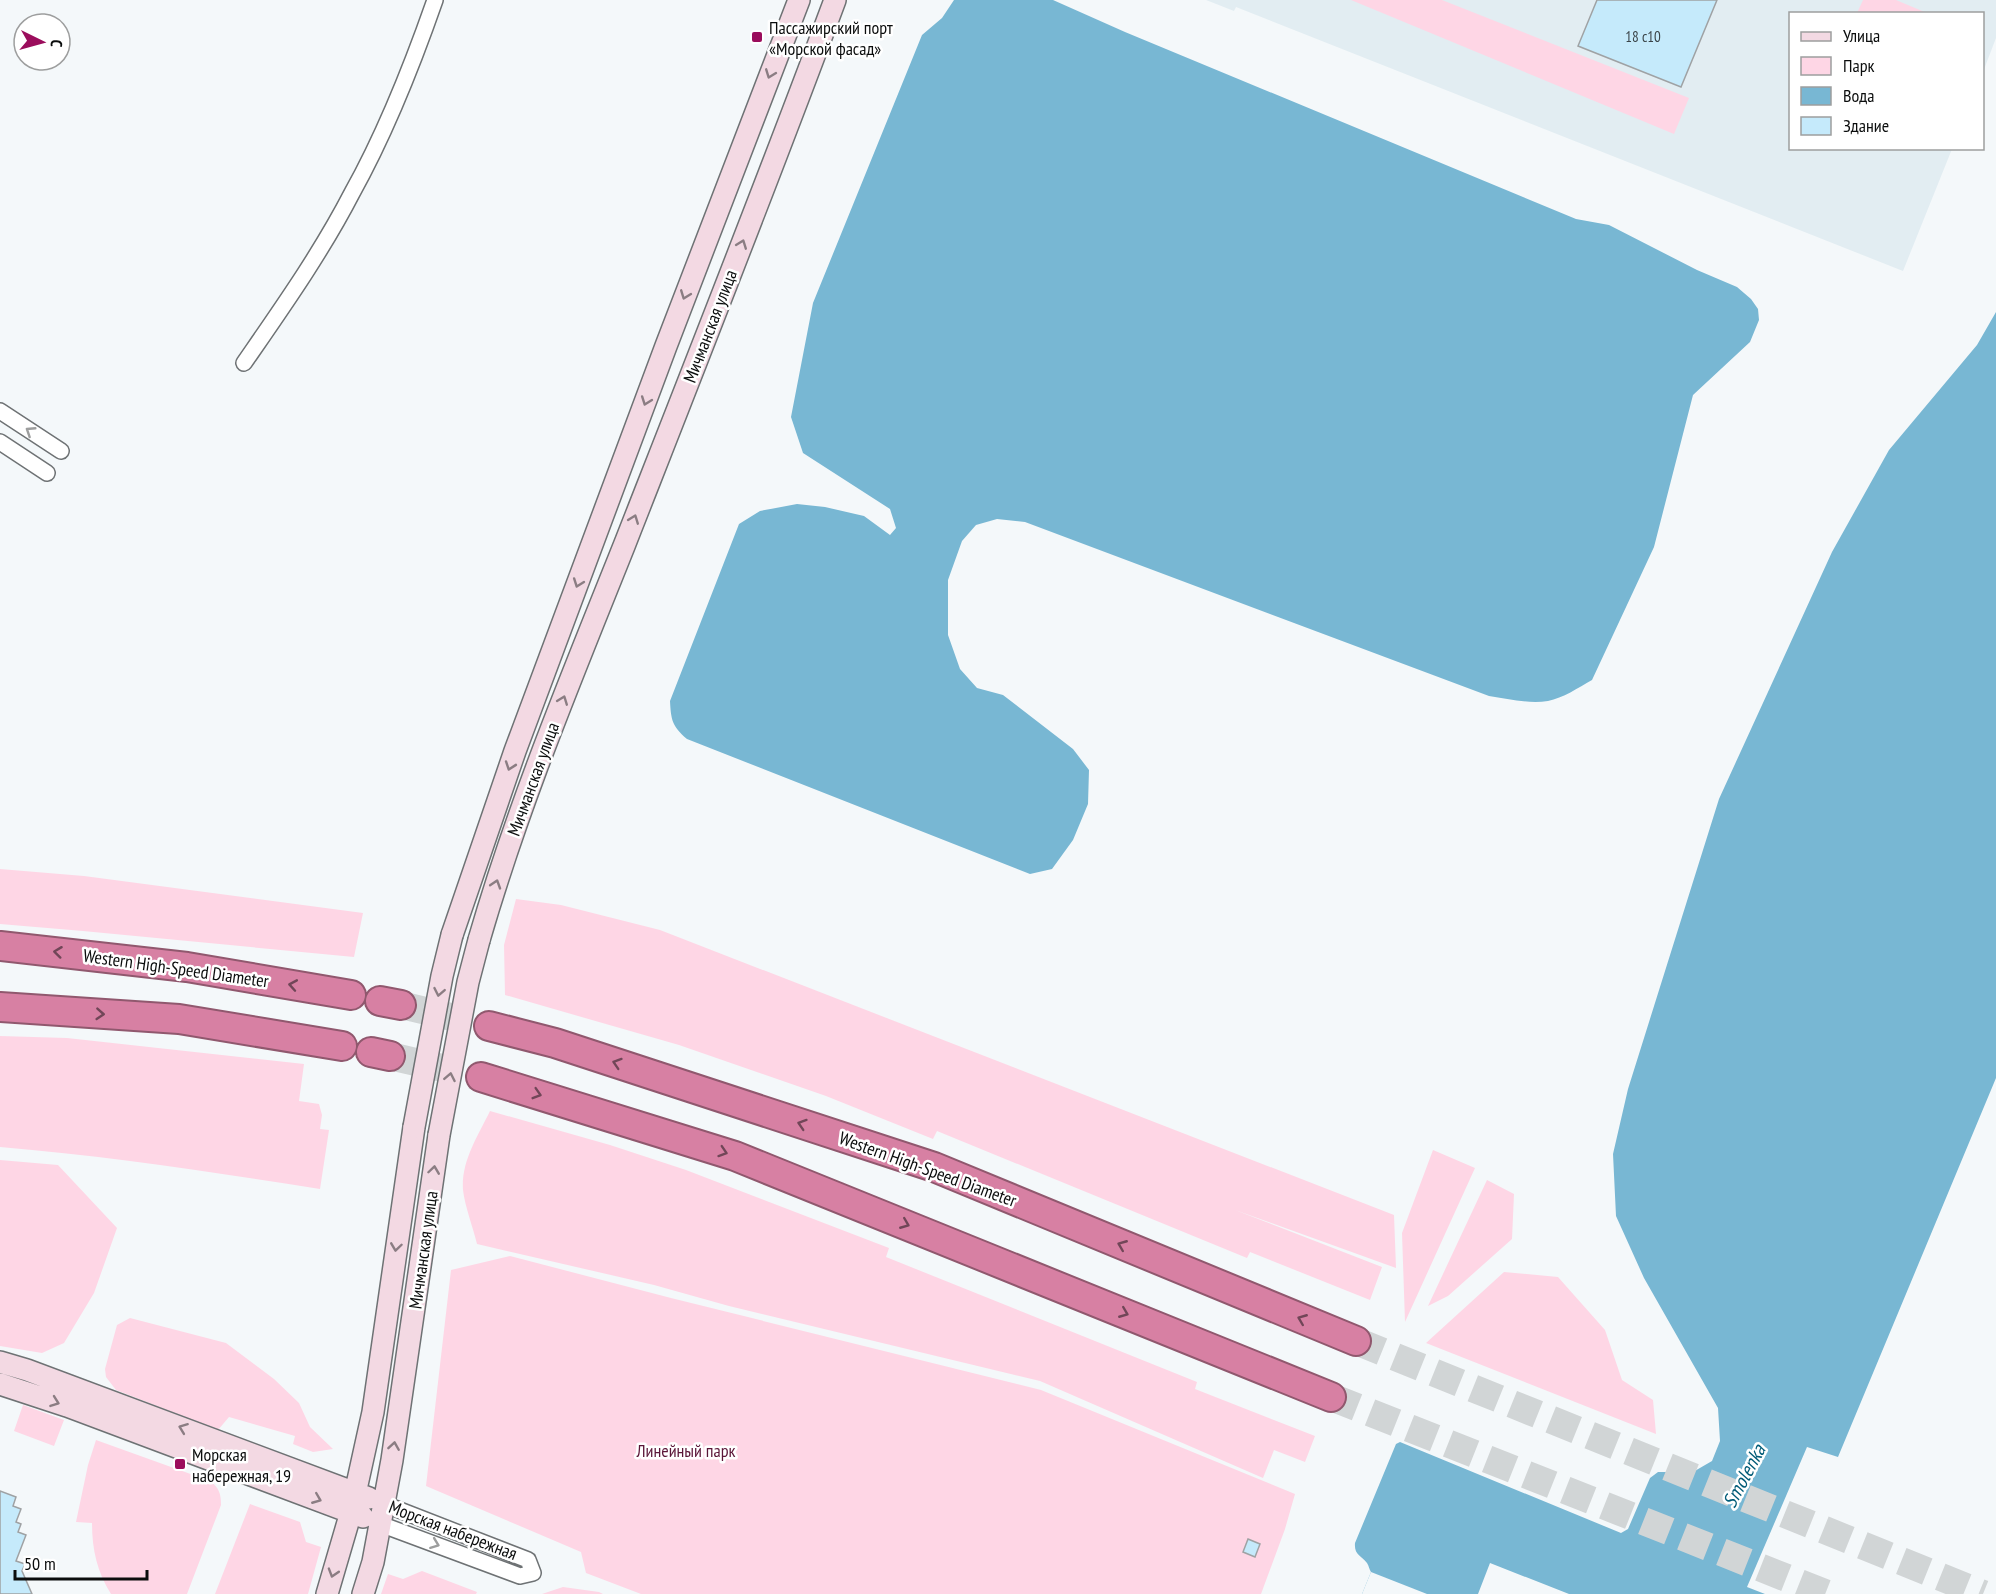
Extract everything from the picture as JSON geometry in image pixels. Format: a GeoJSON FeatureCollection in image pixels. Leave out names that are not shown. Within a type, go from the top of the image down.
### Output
{"type":"FeatureCollection","features":[{"type":"Feature","properties":{"kind":"highway","name":"Western High-Speed Diameter"},"geometry":{"type":"LineString","coordinates":[[0,946],[187,967],[351,995]]}},
{"type":"Feature","properties":{"kind":"highway"},"geometry":{"type":"LineString","coordinates":[[0,1007],[179,1019],[342,1046]]}},
{"type":"Feature","properties":{"kind":"highway","name":"Western High-Speed Diameter"},"geometry":{"type":"LineString","coordinates":[[489,1026],[567,1047],[934,1167],[1356,1341]]}},
{"type":"Feature","properties":{"kind":"highway"},"geometry":{"type":"LineString","coordinates":[[481,1077],[735,1156],[1331,1397]]}},
{"type":"Feature","properties":{"kind":"main road","name":"Мичманская улица"},"geometry":{"type":"LineString","coordinates":[[327,1594],[354,1503],[373,1412],[414,1126],[442,976],[452,935],[513,756],[666,346],[799,0]]}},
{"type":"Feature","properties":{"kind":"main road","name":"Мичманская улица"},"geometry":{"type":"LineString","coordinates":[[363,1594],[373,1562],[382,1514],[440,1135],[468,982],[479,940],[509,844],[540,760],[836,0]]}},
{"type":"Feature","properties":{"kind":"main road","name":"Морская набережная"},"geometry":{"type":"LineString","coordinates":[[0,1362],[27,1370],[382,1514]]}},
{"type":"Feature","properties":{"kind":"main road","name":"Морская набережная"},"geometry":{"type":"LineString","coordinates":[[0,1383],[354,1503]]}},
{"type":"Feature","properties":{"kind":"street"},"geometry":{"type":"LineString","coordinates":[[244,363],[322,245],[351,196],[388,122],[435,0]]}},
{"type":"Feature","properties":{"kind":"street"},"geometry":{"type":"LineString","coordinates":[[0,411],[61,451]]}},
{"type":"Feature","properties":{"kind":"street"},"geometry":{"type":"LineString","coordinates":[[0,442],[47,473]]}},
{"type":"Feature","properties":{"kind":"street","name":"Морская набережная"},"geometry":{"type":"LineString","coordinates":[[382,1514],[528,1560],[533,1573],[520,1576],[382,1514]]}},
{"type":"Feature","properties":{"kind":"shaded area"},"geometry":{"type":"Polygon","coordinates":[[[1206,0],[1996,0],[1996,38],[1984,69],[1984,12],[1789,12],[1789,150],[1952,150],[1903,271],[1236,7],[1234,11],[1206,0]]]}},
{"type":"Feature","properties":{"kind":"green space"},"geometry":{"type":"Polygon","coordinates":[[[1351,0],[1442,0],[1689,98],[1674,134],[1351,0]]]}},
{"type":"Feature","properties":{"kind":"green space"},"geometry":{"type":"Polygon","coordinates":[[[1863,0],[1896,0],[1925,12],[1857,12],[1863,0]]]}},
{"type":"Feature","properties":{"kind":"green space"},"geometry":{"type":"Polygon","coordinates":[[[0,869],[84,876],[363,913],[354,957],[0,924],[0,869]]]}},
{"type":"Feature","properties":{"kind":"green space"},"geometry":{"type":"Polygon","coordinates":[[[516,899],[561,905],[660,930],[1394,1215],[1396,1268],[1235,1210],[1382,1267],[1370,1300],[1250,1252],[1247,1258],[937,1131],[933,1139],[826,1096],[679,1045],[505,995],[504,945],[516,899]]]}},
{"type":"Feature","properties":{"kind":"green space"},"geometry":{"type":"Polygon","coordinates":[[[0,1036],[67,1038],[304,1064],[299,1101],[319,1104],[322,1115],[320,1129],[329,1130],[320,1189],[160,1165],[0,1147],[0,1036]]]}},
{"type":"Feature","properties":{"kind":"green space"},"geometry":{"type":"Polygon","coordinates":[[[490,1111],[610,1145],[686,1170],[889,1248],[886,1257],[1197,1382],[1195,1389],[1315,1436],[1305,1462],[1274,1450],[1263,1478],[1040,1381],[729,1306],[654,1285],[477,1244],[464,1197],[463,1179],[471,1149],[490,1111]]]}},
{"type":"Feature","properties":{"kind":"green space"},"geometry":{"type":"Polygon","coordinates":[[[1433,1150],[1475,1168],[1405,1322],[1402,1233],[1433,1150]]]}},
{"type":"Feature","properties":{"kind":"green space"},"geometry":{"type":"Polygon","coordinates":[[[0,1160],[58,1165],[117,1228],[94,1293],[64,1343],[42,1353],[0,1346],[0,1160]]]}},
{"type":"Feature","properties":{"kind":"green space"},"geometry":{"type":"Polygon","coordinates":[[[1487,1180],[1514,1194],[1512,1239],[1448,1296],[1428,1306],[1487,1180]]]}},
{"type":"Feature","properties":{"kind":"green space","name":"Линейный парк"},"geometry":{"type":"Polygon","coordinates":[[[510,1256],[1041,1390],[1295,1494],[1261,1594],[641,1594],[586,1573],[581,1552],[426,1486],[451,1270],[510,1256]]]}},
{"type":"Feature","properties":{"kind":"green space"},"geometry":{"type":"Polygon","coordinates":[[[1504,1272],[1558,1277],[1605,1330],[1622,1380],[1653,1400],[1656,1434],[1426,1343],[1504,1272]]]}},
{"type":"Feature","properties":{"kind":"green space"},"geometry":{"type":"Polygon","coordinates":[[[130,1318],[226,1343],[274,1379],[299,1403],[310,1427],[333,1449],[313,1452],[293,1444],[295,1436],[229,1417],[218,1430],[116,1390],[106,1377],[105,1369],[117,1325],[130,1318]]]}},
{"type":"Feature","properties":{"kind":"green space"},"geometry":{"type":"Polygon","coordinates":[[[23,1405],[64,1420],[54,1446],[14,1431],[23,1405]]]}},
{"type":"Feature","properties":{"kind":"green space"},"geometry":{"type":"Polygon","coordinates":[[[96,1440],[210,1481],[220,1494],[221,1505],[187,1594],[111,1594],[96,1560],[92,1523],[76,1522],[88,1465],[96,1440]]]}},
{"type":"Feature","properties":{"kind":"green space"},"geometry":{"type":"Polygon","coordinates":[[[250,1504],[300,1522],[306,1542],[321,1547],[308,1594],[215,1594],[250,1504]]]}},
{"type":"Feature","properties":{"kind":"green space"},"geometry":{"type":"Polygon","coordinates":[[[422,1571],[477,1592],[476,1594],[381,1594],[388,1574],[403,1579],[422,1571]]]}},
{"type":"Feature","properties":{"kind":"green space"},"geometry":{"type":"Polygon","coordinates":[[[563,1587],[599,1592],[603,1594],[542,1594],[563,1587]]]}},
{"type":"Feature","properties":{"kind":"water"},"geometry":{"type":"Polygon","coordinates":[[[954,0],[1053,0],[1576,219],[1609,225],[1697,270],[1737,287],[1751,299],[1758,309],[1759,320],[1750,342],[1693,395],[1654,547],[1592,680],[1565,695],[1548,701],[1526,702],[1489,696],[1025,522],[997,519],[976,525],[962,541],[948,580],[948,635],[960,669],[977,688],[1003,695],[1073,749],[1089,770],[1088,804],[1073,840],[1052,869],[1030,874],[687,739],[682,734],[673,722],[670,701],[739,524],[760,511],[797,504],[825,507],[864,516],[890,535],[896,528],[890,509],[803,453],[791,417],[813,303],[922,35],[942,18],[954,0]]]}},
{"type":"Feature","properties":{"kind":"water","name":"Smolenka"},"geometry":{"type":"Polygon","coordinates":[[[1996,312],[1996,1078],[1838,1457],[1807,1447],[1747,1587],[1765,1594],[1569,1594],[1490,1563],[1478,1594],[1362,1594],[1371,1572],[1367,1563],[1357,1552],[1355,1543],[1396,1444],[1400,1442],[1621,1533],[1628,1529],[1650,1478],[1658,1472],[1693,1472],[1712,1461],[1720,1441],[1718,1408],[1644,1278],[1616,1216],[1613,1154],[1628,1089],[1719,799],[1832,552],[1889,450],[1977,345],[1996,312]]]}},
{"type":"Feature","properties":{"kind":"pier"},"geometry":{"type":"Polygon","coordinates":[[[1371,1572],[1427,1594],[1362,1594],[1371,1572]]]}},
{"type":"Feature","properties":{"kind":"building"},"geometry":{"type":"Polygon","coordinates":[[[1597,0],[1717,0],[1681,87],[1578,46],[1597,0]]]}},
{"type":"Feature","properties":{"kind":"building"},"geometry":{"type":"Polygon","coordinates":[[[0,1491],[16,1497],[13,1506],[21,1509],[16,1522],[21,1524],[18,1532],[26,1535],[16,1561],[25,1564],[22,1571],[32,1594],[0,1594],[0,1491]]]}},
{"type":"Feature","properties":{"kind":"building"},"geometry":{"type":"Polygon","coordinates":[[[1248,1539],[1260,1544],[1255,1557],[1243,1552],[1248,1539]]]}},
{"type":"Feature","properties":{"kind":"tunnel"},"geometry":{"type":"LineString","coordinates":[[401,1005],[489,1026]]}},
{"type":"Feature","properties":{"kind":"tunnel"},"geometry":{"type":"LineString","coordinates":[[390,1056],[481,1077]]}},
{"type":"Feature","properties":{"kind":"tunnel"},"geometry":{"type":"LineString","coordinates":[[1356,1341],[1983,1594]]}},
{"type":"Feature","properties":{"kind":"tunnel"},"geometry":{"type":"LineString","coordinates":[[1331,1397],[1827,1594]]}},
{"type":"Feature","properties":{"kind":"place","name":"Пассажирский порт «Морской фасад»"},"geometry":{"type":"Point","coordinates":[757,37]}},
{"type":"Feature","properties":{"kind":"place","name":"Морская набережная, 19"},"geometry":{"type":"Point","coordinates":[180,1464]}}]}
